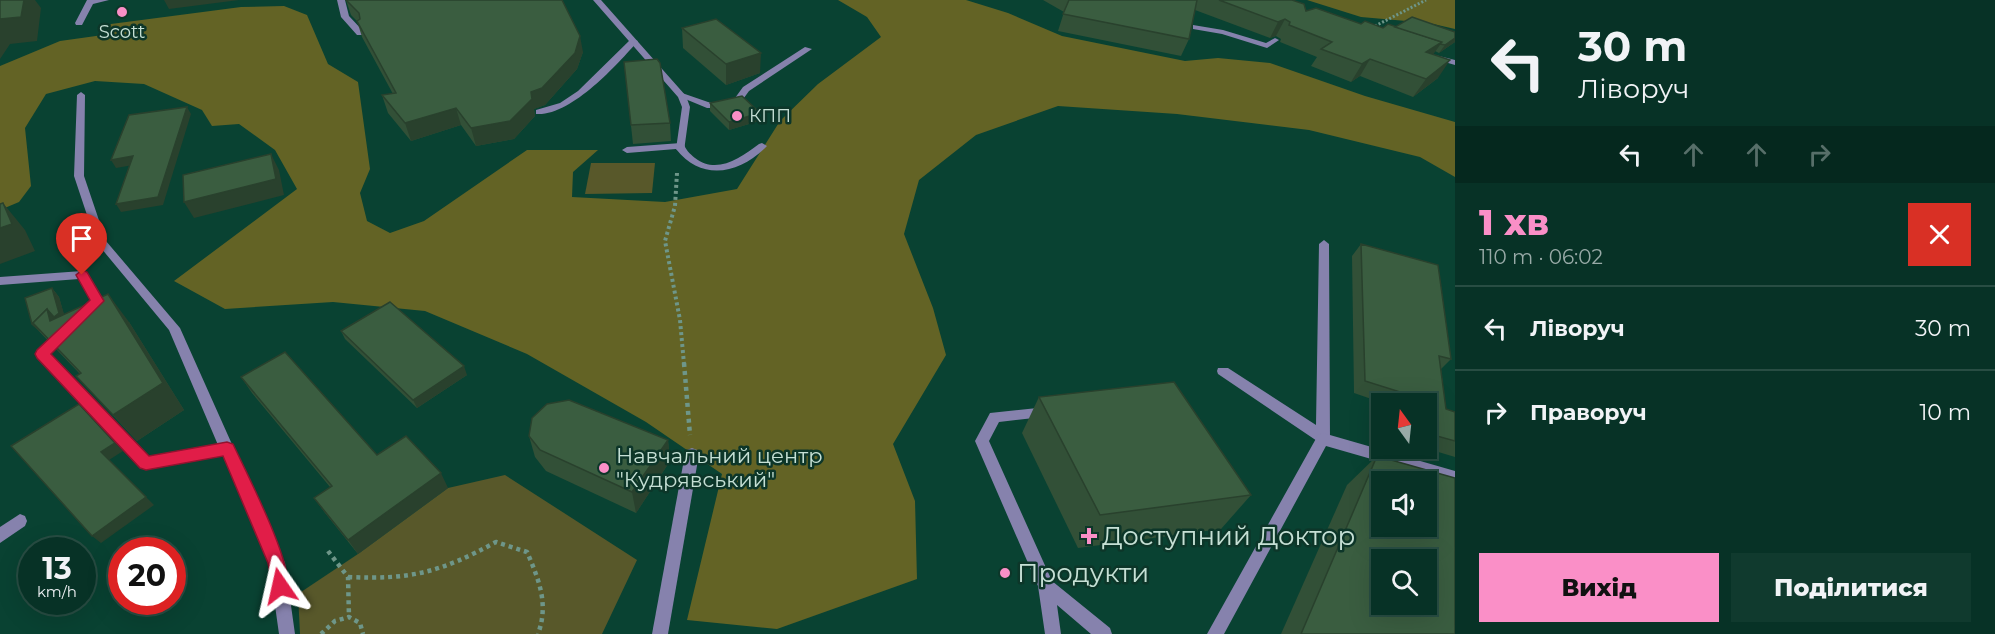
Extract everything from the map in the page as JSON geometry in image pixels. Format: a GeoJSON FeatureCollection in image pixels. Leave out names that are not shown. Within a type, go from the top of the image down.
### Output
{"type":"FeatureCollection","features":[{"type":"Feature","properties":{"kind":"street"},"geometry":{"type":"LineString","coordinates":[[79,23],[90,1],[105,0]]}},
{"type":"Feature","properties":{"kind":"street"},"geometry":{"type":"LineString","coordinates":[[341,0],[345,17],[360,33]]}},
{"type":"Feature","properties":{"kind":"street"},"geometry":{"type":"LineString","coordinates":[[597,0],[682,96],[686,107],[681,148],[689,160],[717,170],[743,162],[762,146]]}},
{"type":"Feature","properties":{"kind":"street"},"geometry":{"type":"LineString","coordinates":[[1223,32],[1227,22]]}},
{"type":"Feature","properties":{"kind":"street"},"geometry":{"type":"LineString","coordinates":[[1196,27],[1223,32],[1267,46],[1275,40]]}},
{"type":"Feature","properties":{"kind":"street"},"geometry":{"type":"LineString","coordinates":[[539,112],[563,105],[581,93],[634,41]]}},
{"type":"Feature","properties":{"kind":"street"},"geometry":{"type":"LineString","coordinates":[[682,96],[707,105],[720,105],[738,100],[747,89],[808,49]]}},
{"type":"Feature","properties":{"kind":"street"},"geometry":{"type":"LineString","coordinates":[[1422,51],[1455,63]]}},
{"type":"Feature","properties":{"kind":"street"},"geometry":{"type":"LineString","coordinates":[[81,95],[79,176],[101,243],[174,328],[277,563],[287,634]]}},
{"type":"Feature","properties":{"kind":"street"},"geometry":{"type":"LineString","coordinates":[[627,150],[681,148]]}},
{"type":"Feature","properties":{"kind":"street"},"geometry":{"type":"LineString","coordinates":[[1215,634],[1323,439],[1324,244]]}},
{"type":"Feature","properties":{"kind":"street"},"geometry":{"type":"LineString","coordinates":[[0,281],[82,275],[97,301],[42,354],[146,464],[227,449]]}},
{"type":"Feature","properties":{"kind":"street"},"geometry":{"type":"LineString","coordinates":[[1223,371],[1308,426],[1323,439],[1455,477]]}},
{"type":"Feature","properties":{"kind":"street"},"geometry":{"type":"LineString","coordinates":[[1053,634],[1046,586],[982,441],[995,417],[1063,411]]}},
{"type":"Feature","properties":{"kind":"street"},"geometry":{"type":"LineString","coordinates":[[660,634],[692,454]]}},
{"type":"Feature","properties":{"kind":"street"},"geometry":{"type":"LineString","coordinates":[[0,536],[20,521]]}},
{"type":"Feature","properties":{"kind":"street"},"geometry":{"type":"LineString","coordinates":[[1046,586],[1104,634]]}},
{"type":"Feature","properties":{"kind":"path"},"geometry":{"type":"LineString","coordinates":[[1375,26],[1426,0]]}},
{"type":"Feature","properties":{"kind":"path"},"geometry":{"type":"LineString","coordinates":[[676,176],[675,206],[665,241],[680,320],[692,454]]}},
{"type":"Feature","properties":{"kind":"path"},"geometry":{"type":"LineString","coordinates":[[348,577],[421,575],[456,563],[496,542],[527,552],[542,586],[545,619],[538,634]]}},
{"type":"Feature","properties":{"kind":"path"},"geometry":{"type":"LineString","coordinates":[[328,551],[348,577],[349,618]]}},
{"type":"Feature","properties":{"kind":"path"},"geometry":{"type":"LineString","coordinates":[[321,634],[335,621],[349,618],[360,623],[363,634]]}},
{"type":"Feature","properties":{"kind":"shaded area"},"geometry":{"type":"Polygon","coordinates":[[[838,0],[966,0],[1008,13],[1062,36],[1185,61],[1218,58],[1270,63],[1365,96],[1455,122],[1455,177],[1420,157],[1309,130],[1177,114],[1058,106],[976,135],[919,180],[904,234],[933,308],[946,355],[893,444],[915,501],[917,579],[777,629],[687,620],[722,474],[646,422],[527,354],[425,311],[333,302],[225,309],[174,281],[297,189],[275,150],[239,124],[212,126],[202,110],[144,84],[95,81],[46,94],[25,128],[31,186],[19,202],[0,210],[0,66],[60,41],[103,35],[111,24],[241,7],[284,6],[307,15],[328,64],[358,82],[370,169],[360,193],[367,221],[390,233],[424,221],[527,150],[598,150],[573,172],[572,197],[665,202],[737,189],[780,121],[818,84],[881,37],[867,17],[838,0]]]}},
{"type":"Feature","properties":{"kind":"shaded area"},"geometry":{"type":"Polygon","coordinates":[[[1307,0],[1455,0],[1455,29],[1429,23],[1361,17],[1307,0]]]}},
{"type":"Feature","properties":{"kind":"shaded area"},"geometry":{"type":"Polygon","coordinates":[[[591,163],[655,163],[652,193],[585,194],[591,163]]]}},
{"type":"Feature","properties":{"kind":"shaded area"},"geometry":{"type":"Polygon","coordinates":[[[505,475],[637,560],[602,634],[300,634],[298,594],[358,554],[448,488],[505,475]]]}},
{"type":"Feature","properties":{"kind":"building"},"geometry":{"type":"Polygon","coordinates":[[[0,0],[24,0],[21,17],[0,19],[0,0]]]}},
{"type":"Feature","properties":{"kind":"building"},"geometry":{"type":"Polygon","coordinates":[[[346,0],[562,0],[580,36],[575,53],[542,88],[531,92],[532,99],[510,121],[471,128],[456,108],[405,123],[382,95],[396,93],[357,21],[360,19],[359,13],[346,0]]]}},
{"type":"Feature","properties":{"kind":"building"},"geometry":{"type":"Polygon","coordinates":[[[1069,0],[1197,0],[1189,39],[1063,14],[1069,0]]]}},
{"type":"Feature","properties":{"kind":"building"},"geometry":{"type":"Polygon","coordinates":[[[1219,0],[1292,0],[1304,4],[1306,11],[1316,8],[1361,24],[1365,21],[1383,28],[1388,24],[1442,42],[1426,52],[1450,60],[1426,79],[1370,59],[1362,64],[1321,49],[1332,42],[1289,25],[1290,22],[1285,19],[1278,22],[1219,0]]]}},
{"type":"Feature","properties":{"kind":"building"},"geometry":{"type":"Polygon","coordinates":[[[1412,17],[1455,32],[1455,38],[1445,45],[1440,44],[1442,42],[1395,27],[1412,17]]]}},
{"type":"Feature","properties":{"kind":"building"},"geometry":{"type":"Polygon","coordinates":[[[716,19],[761,53],[726,64],[682,28],[716,19]]]}},
{"type":"Feature","properties":{"kind":"building"},"geometry":{"type":"Polygon","coordinates":[[[657,59],[660,63],[670,123],[631,125],[624,62],[657,59]]]}},
{"type":"Feature","properties":{"kind":"building"},"geometry":{"type":"Polygon","coordinates":[[[742,96],[760,113],[729,122],[710,103],[742,96]]]}},
{"type":"Feature","properties":{"kind":"building"},"geometry":{"type":"Polygon","coordinates":[[[187,107],[158,197],[116,204],[133,156],[111,160],[129,115],[187,107]]]}},
{"type":"Feature","properties":{"kind":"building"},"geometry":{"type":"Polygon","coordinates":[[[271,154],[276,179],[184,202],[183,175],[271,154]]]}},
{"type":"Feature","properties":{"kind":"building"},"geometry":{"type":"Polygon","coordinates":[[[3,203],[12,224],[0,228],[0,204],[3,203]]]}},
{"type":"Feature","properties":{"kind":"building"},"geometry":{"type":"Polygon","coordinates":[[[1361,244],[1438,265],[1451,359],[1439,356],[1446,409],[1455,412],[1455,441],[1437,436],[1437,393],[1403,393],[1365,381],[1361,244]]]}},
{"type":"Feature","properties":{"kind":"building"},"geometry":{"type":"Polygon","coordinates":[[[52,288],[59,313],[54,317],[47,309],[33,323],[40,331],[32,324],[25,298],[52,288]]]}},
{"type":"Feature","properties":{"kind":"building"},"geometry":{"type":"Polygon","coordinates":[[[108,294],[163,383],[113,415],[76,376],[81,373],[33,323],[47,309],[50,321],[108,294]]]}},
{"type":"Feature","properties":{"kind":"building"},"geometry":{"type":"Polygon","coordinates":[[[390,302],[464,366],[413,400],[341,331],[390,302]]]}},
{"type":"Feature","properties":{"kind":"building"},"geometry":{"type":"Polygon","coordinates":[[[285,352],[377,455],[406,436],[441,473],[348,540],[314,498],[332,486],[241,377],[285,352]]]}},
{"type":"Feature","properties":{"kind":"building"},"geometry":{"type":"Polygon","coordinates":[[[1174,382],[1251,495],[1100,515],[1039,397],[1174,382]]]}},
{"type":"Feature","properties":{"kind":"building"},"geometry":{"type":"Polygon","coordinates":[[[569,400],[668,440],[632,492],[540,450],[529,436],[532,418],[547,404],[569,400]]]}},
{"type":"Feature","properties":{"kind":"building"},"geometry":{"type":"Polygon","coordinates":[[[79,404],[115,443],[101,452],[146,497],[92,536],[11,446],[79,404]]]}},
{"type":"Feature","properties":{"kind":"building"},"geometry":{"type":"Polygon","coordinates":[[[1376,459],[1388,459],[1430,471],[1371,471],[1371,537],[1437,537],[1437,473],[1455,478],[1455,634],[1301,634],[1376,459]]]}},
{"type":"Feature","properties":{"kind":"place","name":"Scott"},"geometry":{"type":"Point","coordinates":[122,12]}},
{"type":"Feature","properties":{"kind":"place","name":"КПП"},"geometry":{"type":"Point","coordinates":[737,116]}},
{"type":"Feature","properties":{"kind":"place","name":"Навчальний центр \"Кудрявський\""},"geometry":{"type":"Point","coordinates":[604,468]}},
{"type":"Feature","properties":{"kind":"place","name":"Доступний Доктор"},"geometry":{"type":"Point","coordinates":[1089,536]}},
{"type":"Feature","properties":{"kind":"place","name":"Продукти"},"geometry":{"type":"Point","coordinates":[1005,573]}},
{"type":"Feature","properties":{"kind":"route"},"geometry":{"type":"LineString","coordinates":[[82,275],[97,301],[42,354],[146,464],[227,449],[277,563],[280,586]]}}]}
